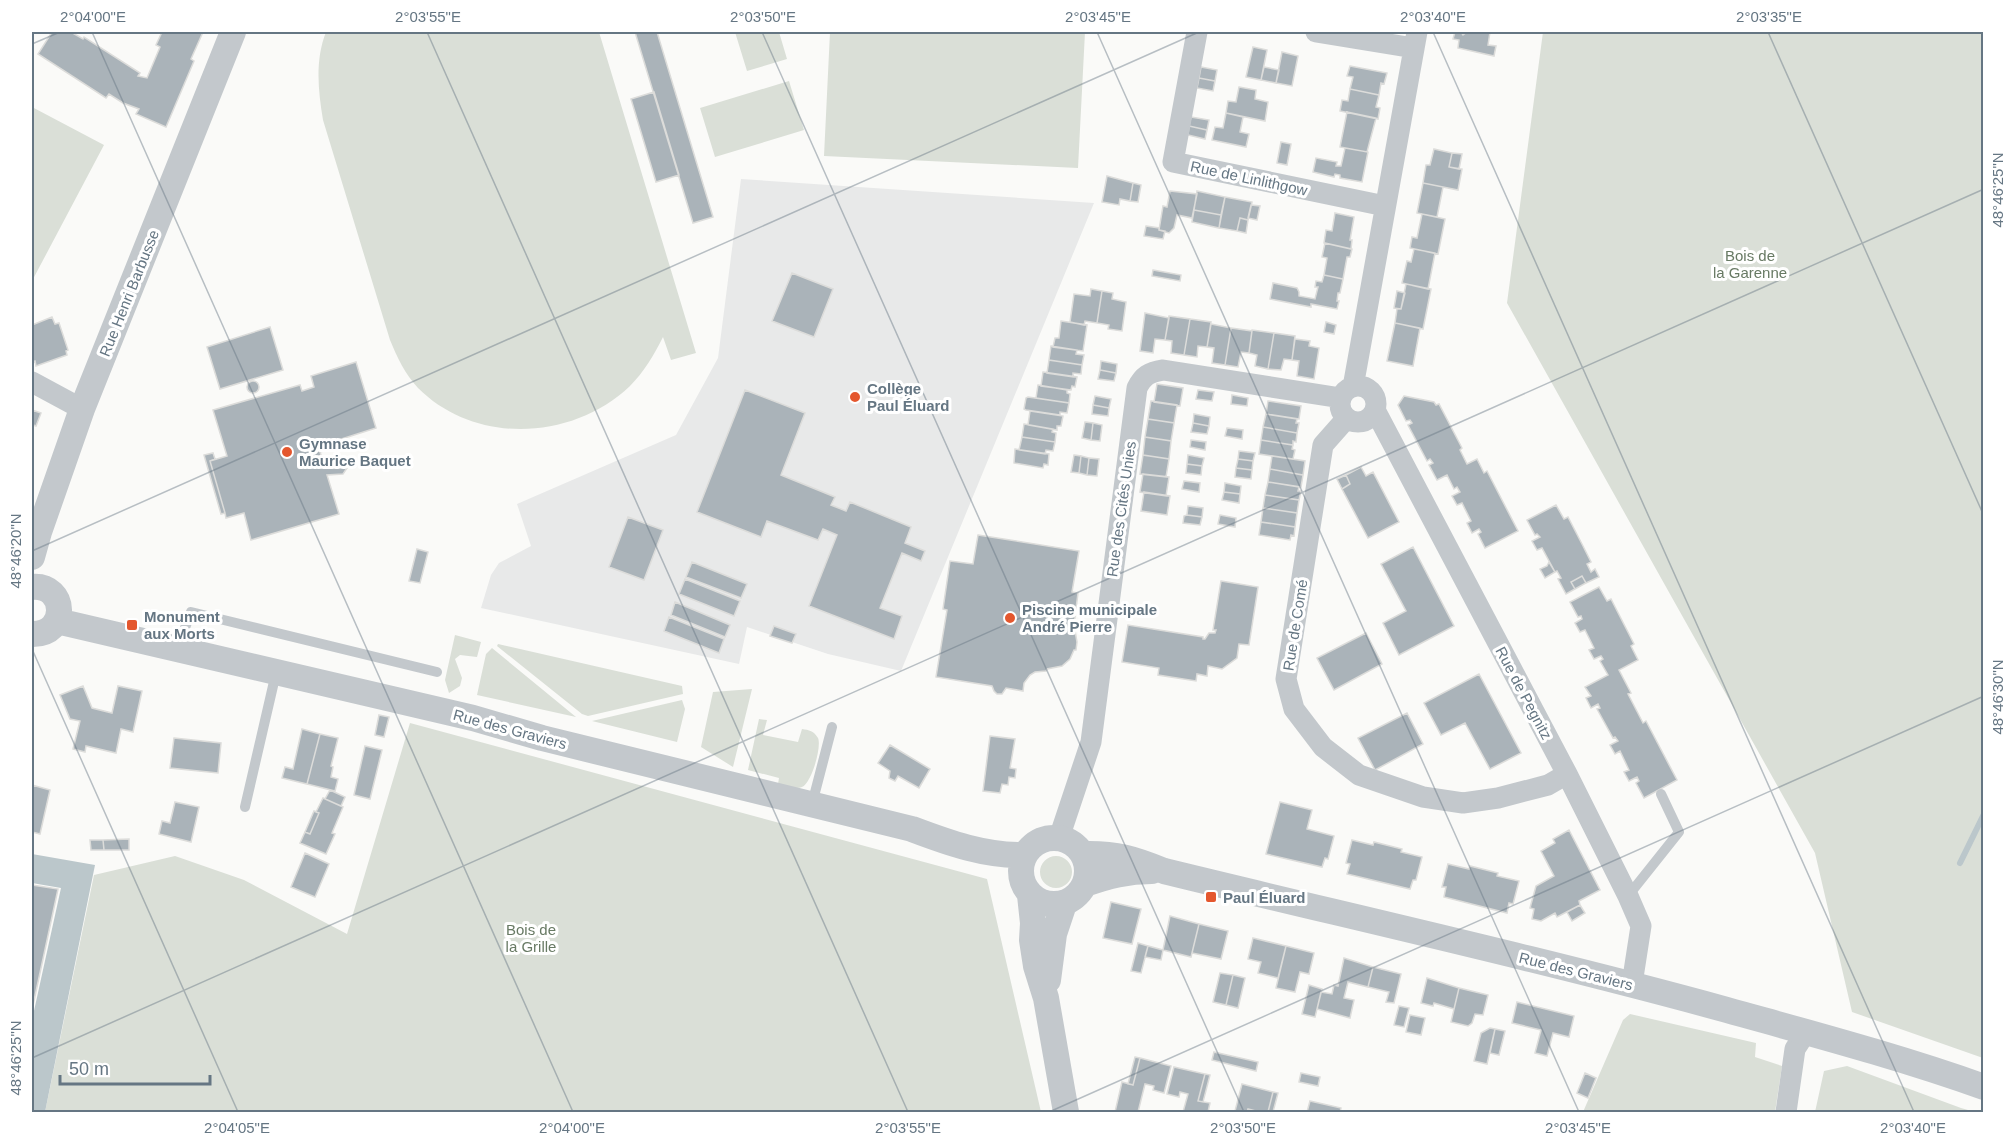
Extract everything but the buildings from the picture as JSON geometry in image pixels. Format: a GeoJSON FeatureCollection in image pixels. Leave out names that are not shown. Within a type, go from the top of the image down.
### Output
{"type":"FeatureCollection","features":[{"type":"Feature","properties":{"kind":"street","name":"Rue Henri Barbusse"},"geometry":{"type":"LineString","coordinates":[[32,557],[35,541],[82,409],[233,32]]}},
{"type":"Feature","properties":{"kind":"street","name":"Rue de Linlithgow"},"geometry":{"type":"LineString","coordinates":[[1197,32],[1173,162],[1384,206]]}},
{"type":"Feature","properties":{"kind":"street"},"geometry":{"type":"LineString","coordinates":[[1316,32],[1415,40],[1347,401],[1357,423],[1368,420],[1375,410],[1376,399],[1364,387],[1347,401]]}},
{"type":"Feature","properties":{"kind":"street","name":"Rue des Cités Unies"},"geometry":{"type":"LineString","coordinates":[[1059,838],[1090,742],[1137,388],[1140,382],[1146,375],[1163,370],[1347,401]]}},
{"type":"Feature","properties":{"kind":"street"},"geometry":{"type":"LineString","coordinates":[[32,382],[82,409]]}},
{"type":"Feature","properties":{"kind":"street","name":"Rue de Comé"},"geometry":{"type":"LineString","coordinates":[[1347,401],[1323,445],[1286,679],[1288,694],[1294,709],[1323,747],[1359,775],[1423,797],[1463,803],[1498,798],[1548,784],[1567,774]]}},
{"type":"Feature","properties":{"kind":"street","name":"Rue de Pegnitz"},"geometry":{"type":"LineString","coordinates":[[1375,410],[1567,774],[1628,896],[1641,926],[1632,984]]}},
{"type":"Feature","properties":{"kind":"street"},"geometry":{"type":"LineString","coordinates":[[32,587],[44,588],[56,598],[59,605],[57,621],[47,632],[32,634]]}},
{"type":"Feature","properties":{"kind":"street","name":"Rue des Graviers"},"geometry":{"type":"LineString","coordinates":[[57,621],[473,718],[553,741],[912,829],[960,846],[996,854],[1024,855]]}},
{"type":"Feature","properties":{"kind":"street"},"geometry":{"type":"LineString","coordinates":[[1026,888],[1046,903],[1064,904],[1077,896],[1085,884],[1088,869],[1083,854],[1073,843],[1059,838],[1045,839],[1033,845],[1024,855],[1020,868],[1033,923],[1032,940],[1036,966],[1046,998],[1066,1113]]}},
{"type":"Feature","properties":{"kind":"street","name":"Rue des Graviers"},"geometry":{"type":"LineString","coordinates":[[960,846],[1026,888]]}},
{"type":"Feature","properties":{"kind":"street","name":"Rue des Graviers"},"geometry":{"type":"LineString","coordinates":[[1083,854],[1110,854],[1141,861],[1164,871],[1632,984],[1806,1032],[1942,1072],[1983,1087]]}},
{"type":"Feature","properties":{"kind":"street","name":"Rue des Graviers"},"geometry":{"type":"LineString","coordinates":[[1085,884],[1109,875],[1129,871],[1164,871]]}},
{"type":"Feature","properties":{"kind":"street"},"geometry":{"type":"LineString","coordinates":[[1046,998],[1054,934],[1064,904]]}},
{"type":"Feature","properties":{"kind":"street"},"geometry":{"type":"LineString","coordinates":[[1786,1113],[1795,1049],[1806,1032]]}},
{"type":"Feature","properties":{"kind":"lane"},"geometry":{"type":"LineString","coordinates":[[177,649],[191,612],[437,672]]}},
{"type":"Feature","properties":{"kind":"lane"},"geometry":{"type":"LineString","coordinates":[[245,807],[276,672]]}},
{"type":"Feature","properties":{"kind":"lane"},"geometry":{"type":"LineString","coordinates":[[812,804],[832,727]]}},
{"type":"Feature","properties":{"kind":"lane"},"geometry":{"type":"LineString","coordinates":[[1628,896],[1678,832],[1661,794]]}},
{"type":"Feature","properties":{"kind":"shaded area","name":"Collège Paul Éluard"},"geometry":{"type":"Polygon","coordinates":[[[741,179],[1094,203],[901,671],[828,654],[747,627],[739,664],[481,608],[491,575],[499,563],[531,546],[517,504],[676,435],[718,358],[741,179]]]}},
{"type":"Feature","properties":{"kind":"shaded area"},"geometry":{"type":"Polygon","coordinates":[[[32,854],[95,865],[45,1112],[32,1112],[32,1020],[61,888],[32,883],[32,854]]]}},
{"type":"Feature","properties":{"kind":"green space"},"geometry":{"type":"Polygon","coordinates":[[[326,32],[599,32],[696,353],[671,360],[663,337],[640,375],[630,386],[607,404],[580,418],[552,426],[524,429],[495,427],[467,419],[441,407],[418,388],[402,365],[390,340],[323,120],[318,75],[320,53],[326,32]]]}},
{"type":"Feature","properties":{"kind":"green space"},"geometry":{"type":"Polygon","coordinates":[[[735,32],[779,32],[787,59],[747,71],[735,32]]]}},
{"type":"Feature","properties":{"kind":"green space"},"geometry":{"type":"Polygon","coordinates":[[[830,32],[1085,32],[1078,168],[824,156],[830,32]]]}},
{"type":"Feature","properties":{"kind":"green space","name":"Bois de la Garenne"},"geometry":{"type":"Polygon","coordinates":[[[1543,32],[1983,32],[1983,1058],[1852,1012],[1815,853],[1507,303],[1543,32]]]}},
{"type":"Feature","properties":{"kind":"green space"},"geometry":{"type":"Polygon","coordinates":[[[789,81],[804,130],[715,157],[700,108],[789,81]]]}},
{"type":"Feature","properties":{"kind":"green space"},"geometry":{"type":"Polygon","coordinates":[[[32,107],[104,145],[32,281],[32,107]]]}},
{"type":"Feature","properties":{"kind":"green space"},"geometry":{"type":"Polygon","coordinates":[[[455,635],[481,642],[477,657],[460,655],[455,659],[462,678],[460,686],[449,693],[445,680],[455,635]]]}},
{"type":"Feature","properties":{"kind":"green space"},"geometry":{"type":"Polygon","coordinates":[[[498,644],[682,686],[683,694],[588,716],[582,714],[497,646],[498,644]]]}},
{"type":"Feature","properties":{"kind":"green space"},"geometry":{"type":"Polygon","coordinates":[[[492,648],[576,717],[477,695],[486,654],[492,648]]]}},
{"type":"Feature","properties":{"kind":"green space"},"geometry":{"type":"Polygon","coordinates":[[[752,689],[733,767],[701,747],[713,692],[752,689]]]}},
{"type":"Feature","properties":{"kind":"green space"},"geometry":{"type":"Polygon","coordinates":[[[682,700],[685,709],[677,742],[592,721],[682,700]]]}},
{"type":"Feature","properties":{"kind":"green space"},"geometry":{"type":"Polygon","coordinates":[[[759,719],[767,720],[763,735],[798,742],[802,729],[811,731],[818,738],[815,765],[809,779],[802,787],[793,788],[778,784],[779,778],[748,770],[759,719]]]}},
{"type":"Feature","properties":{"kind":"green space","name":"Bois de la Grille"},"geometry":{"type":"Polygon","coordinates":[[[410,723],[987,879],[1041,1112],[45,1112],[94,875],[175,856],[244,880],[347,934],[410,723]]]}},
{"type":"Feature","properties":{"kind":"green space"},"geometry":{"type":"Polygon","coordinates":[[[1056,856],[1067,861],[1072,872],[1067,883],[1056,888],[1045,883],[1040,872],[1045,861],[1056,856]]]}},
{"type":"Feature","properties":{"kind":"green space"},"geometry":{"type":"Polygon","coordinates":[[[1630,1014],[1756,1043],[1755,1057],[1782,1066],[1775,1112],[1583,1112],[1623,1020],[1630,1014]]]}},
{"type":"Feature","properties":{"kind":"green space"},"geometry":{"type":"Polygon","coordinates":[[[1847,1066],[1975,1112],[1815,1112],[1824,1071],[1847,1066]]]}},
{"type":"Feature","properties":{"kind":"waterway"},"geometry":{"type":"LineString","coordinates":[[1960,863],[1984,814]]}},
{"type":"Feature","properties":{"kind":"place","name":"Collège Paul Éluard"},"geometry":{"type":"Point","coordinates":[855,397]}},
{"type":"Feature","properties":{"kind":"place","name":"Gymnase Maurice Baquet"},"geometry":{"type":"Point","coordinates":[287,452]}},
{"type":"Feature","properties":{"kind":"place","name":"Piscine municipale André Pierre"},"geometry":{"type":"Point","coordinates":[1010,618]}},
{"type":"Feature","properties":{"kind":"place","name":"Monument aux Morts"},"geometry":{"type":"Point","coordinates":[132,625]}},
{"type":"Feature","properties":{"kind":"place","name":"Paul Éluard"},"geometry":{"type":"Point","coordinates":[1211,897]}}]}
